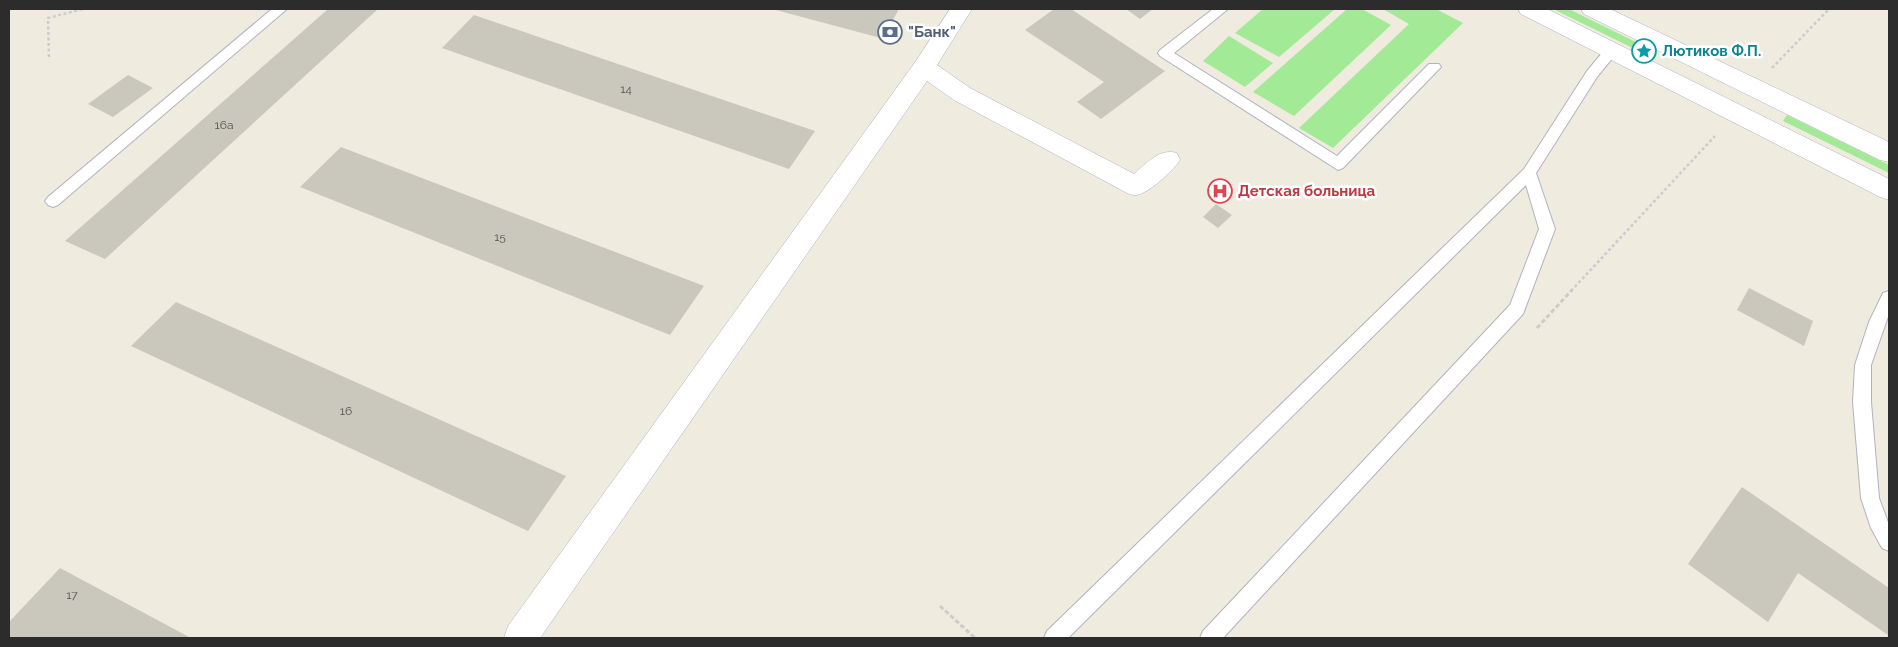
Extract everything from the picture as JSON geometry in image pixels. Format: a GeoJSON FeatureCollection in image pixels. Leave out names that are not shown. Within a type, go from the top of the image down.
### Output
{"type":"FeatureCollection","features":[{"type":"Feature","properties":{"kind":"street"},"geometry":{"type":"LineString","coordinates":[[520,638],[924,67],[961,9]]}},
{"type":"Feature","properties":{"kind":"street"},"geometry":{"type":"LineString","coordinates":[[1529,9],[1889,190]]}},
{"type":"Feature","properties":{"kind":"street"},"geometry":{"type":"LineString","coordinates":[[1592,9],[1889,154]]}},
{"type":"Feature","properties":{"kind":"street"},"geometry":{"type":"LineString","coordinates":[[924,67],[962,94],[1136,186],[1168,160]]}},
{"type":"Feature","properties":{"kind":"lane"},"geometry":{"type":"LineString","coordinates":[[53,201],[280,9]]}},
{"type":"Feature","properties":{"kind":"lane"},"geometry":{"type":"LineString","coordinates":[[1221,9],[1165,54],[1338,164],[1434,67]]}},
{"type":"Feature","properties":{"kind":"lane"},"geometry":{"type":"LineString","coordinates":[[1054,638],[1529,173],[1592,74],[1612,50]]}},
{"type":"Feature","properties":{"kind":"lane"},"geometry":{"type":"LineString","coordinates":[[1210,638],[1517,309],[1548,229],[1529,173]]}},
{"type":"Feature","properties":{"kind":"lane"},"geometry":{"type":"LineString","coordinates":[[1889,298],[1877,322],[1863,364],[1862,402],[1870,498],[1877,522],[1889,542]]}},
{"type":"Feature","properties":{"kind":"path"},"geometry":{"type":"LineString","coordinates":[[49,57],[48,18],[83,9]]}},
{"type":"Feature","properties":{"kind":"path"},"geometry":{"type":"LineString","coordinates":[[1769,72],[1829,9]]}},
{"type":"Feature","properties":{"kind":"path"},"geometry":{"type":"LineString","coordinates":[[940,606],[975,638]]}},
{"type":"Feature","properties":{"kind":"green space"},"geometry":{"type":"Polygon","coordinates":[[[1263,9],[1335,9],[1279,57],[1235,33],[1263,9]]]}},
{"type":"Feature","properties":{"kind":"green space"},"geometry":{"type":"Polygon","coordinates":[[[1347,9],[1362,9],[1391,25],[1294,116],[1253,92],[1347,9]]]}},
{"type":"Feature","properties":{"kind":"green space"},"geometry":{"type":"Polygon","coordinates":[[[1383,9],[1436,9],[1463,23],[1333,148],[1299,128],[1409,24],[1383,9]]]}},
{"type":"Feature","properties":{"kind":"green space"},"geometry":{"type":"Polygon","coordinates":[[[1553,9],[1569,9],[1654,51],[1649,56],[1553,9]]]}},
{"type":"Feature","properties":{"kind":"green space"},"geometry":{"type":"Polygon","coordinates":[[[1229,36],[1273,63],[1245,87],[1203,61],[1229,36]]]}},
{"type":"Feature","properties":{"kind":"green space"},"geometry":{"type":"Polygon","coordinates":[[[1787,115],[1889,165],[1889,173],[1783,121],[1787,115]]]}},
{"type":"Feature","properties":{"kind":"building"},"geometry":{"type":"Polygon","coordinates":[[[328,9],[378,9],[105,259],[65,241],[328,9]]]}},
{"type":"Feature","properties":{"kind":"building"},"geometry":{"type":"Polygon","coordinates":[[[772,9],[899,9],[890,25],[901,28],[892,41],[772,9]]]}},
{"type":"Feature","properties":{"kind":"building"},"geometry":{"type":"Polygon","coordinates":[[[1054,9],[1071,9],[1165,71],[1101,119],[1077,102],[1104,82],[1025,30],[1054,9]]]}},
{"type":"Feature","properties":{"kind":"building"},"geometry":{"type":"Polygon","coordinates":[[[1126,9],[1153,9],[1140,19],[1126,9]]]}},
{"type":"Feature","properties":{"kind":"building"},"geometry":{"type":"Polygon","coordinates":[[[474,15],[815,131],[789,169],[442,48],[474,15]]]}},
{"type":"Feature","properties":{"kind":"building"},"geometry":{"type":"Polygon","coordinates":[[[128,75],[153,88],[113,117],[88,104],[128,75]]]}},
{"type":"Feature","properties":{"kind":"building"},"geometry":{"type":"Polygon","coordinates":[[[341,147],[704,286],[670,335],[300,187],[341,147]]]}},
{"type":"Feature","properties":{"kind":"building"},"geometry":{"type":"Polygon","coordinates":[[[1216,204],[1232,215],[1218,228],[1203,217],[1216,204]]]}},
{"type":"Feature","properties":{"kind":"building"},"geometry":{"type":"Polygon","coordinates":[[[1749,288],[1813,321],[1804,346],[1737,310],[1749,288]]]}},
{"type":"Feature","properties":{"kind":"building"},"geometry":{"type":"Polygon","coordinates":[[[176,302],[566,476],[528,531],[131,346],[176,302]]]}},
{"type":"Feature","properties":{"kind":"building"},"geometry":{"type":"Polygon","coordinates":[[[1742,487],[1889,588],[1889,638],[1887,638],[1888,635],[1798,573],[1768,622],[1688,564],[1742,487]]]}},
{"type":"Feature","properties":{"kind":"building"},"geometry":{"type":"Polygon","coordinates":[[[60,568],[191,638],[9,638],[9,622],[60,568]]]}},
{"type":"Feature","properties":{"kind":"place","name":"\"Банк\""},"geometry":{"type":"Point","coordinates":[890,32]}},
{"type":"Feature","properties":{"kind":"place","name":"Лютиков Ф.П."},"geometry":{"type":"Point","coordinates":[1644,51]}},
{"type":"Feature","properties":{"kind":"place","name":"Детская больница"},"geometry":{"type":"Point","coordinates":[1220,191]}}]}
